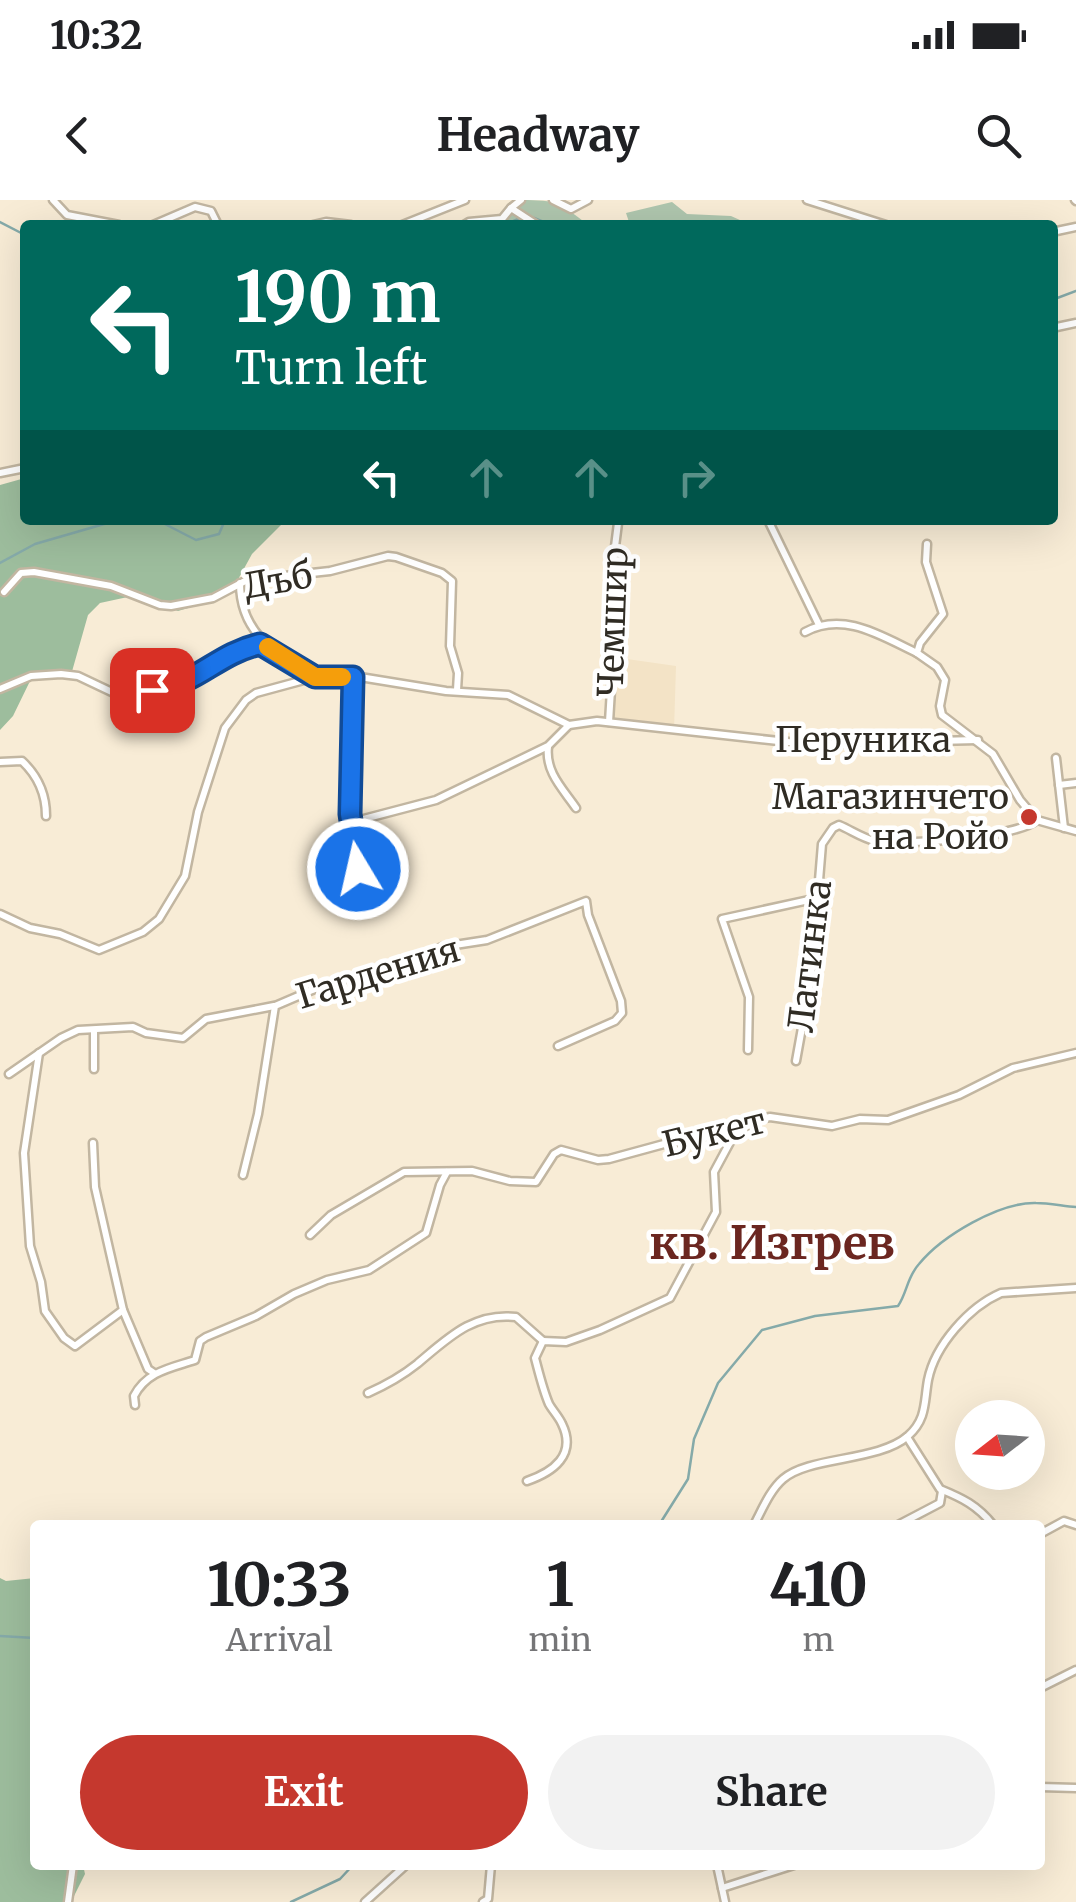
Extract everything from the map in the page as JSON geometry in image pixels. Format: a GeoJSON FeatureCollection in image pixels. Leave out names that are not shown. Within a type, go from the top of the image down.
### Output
{"type":"FeatureCollection","features":[{"type":"Feature","properties":{"kind":"street"},"geometry":{"type":"LineString","coordinates":[[53,200],[66,215],[92,220]]}},
{"type":"Feature","properties":{"kind":"street"},"geometry":{"type":"LineString","coordinates":[[415,220],[465,200]]}},
{"type":"Feature","properties":{"kind":"street"},"geometry":{"type":"LineString","coordinates":[[491,220],[502,219],[521,200]]}},
{"type":"Feature","properties":{"kind":"street"},"geometry":{"type":"LineString","coordinates":[[554,200],[572,209],[588,200]]}},
{"type":"Feature","properties":{"kind":"street"},"geometry":{"type":"LineString","coordinates":[[807,200],[870,220]]}},
{"type":"Feature","properties":{"kind":"street"},"geometry":{"type":"LineString","coordinates":[[165,220],[195,207],[212,211],[216,220]]}},
{"type":"Feature","properties":{"kind":"street"},"geometry":{"type":"LineString","coordinates":[[512,208],[530,220]]}},
{"type":"Feature","properties":{"kind":"street","name":"Чемшир"},"geometry":{"type":"LineString","coordinates":[[609,722],[613,657],[609,594],[618,525]]}},
{"type":"Feature","properties":{"kind":"street"},"geometry":{"type":"LineString","coordinates":[[770,525],[819,624]]}},
{"type":"Feature","properties":{"kind":"street"},"geometry":{"type":"LineString","coordinates":[[917,652],[943,614],[926,562],[927,544]]}},
{"type":"Feature","properties":{"kind":"street","name":"Дъб"},"geometry":{"type":"LineString","coordinates":[[4,592],[21,574],[34,572],[112,586],[171,606],[213,598],[257,578],[330,572],[388,556],[442,573],[452,580],[450,646],[458,673],[457,690]]}},
{"type":"Feature","properties":{"kind":"street"},"geometry":{"type":"LineString","coordinates":[[240,583],[246,614],[264,645]]}},
{"type":"Feature","properties":{"kind":"street"},"geometry":{"type":"LineString","coordinates":[[805,632],[819,624],[854,626],[917,652],[937,667],[945,680],[942,715],[978,740]]}},
{"type":"Feature","properties":{"kind":"street"},"geometry":{"type":"LineString","coordinates":[[0,689],[17,680],[62,674],[78,676],[116,694],[176,686],[206,671],[230,652],[255,644],[264,645],[315,677]]}},
{"type":"Feature","properties":{"kind":"street"},"geometry":{"type":"LineString","coordinates":[[0,914],[92,949],[143,932],[159,919],[185,876],[198,812],[225,728],[256,693],[315,677],[353,677],[446,691],[508,695],[569,725],[548,746],[436,800],[362,818],[352,828]]}},
{"type":"Feature","properties":{"kind":"street"},"geometry":{"type":"LineString","coordinates":[[353,677],[352,828],[365,888]]}},
{"type":"Feature","properties":{"kind":"street","name":"Перуника"},"geometry":{"type":"LineString","coordinates":[[569,725],[609,722],[806,744],[978,740],[993,754],[1020,800],[1037,820]]}},
{"type":"Feature","properties":{"kind":"street"},"geometry":{"type":"LineString","coordinates":[[548,746],[553,776],[576,808]]}},
{"type":"Feature","properties":{"kind":"street"},"geometry":{"type":"LineString","coordinates":[[1056,758],[1064,828]]}},
{"type":"Feature","properties":{"kind":"street"},"geometry":{"type":"LineString","coordinates":[[0,762],[22,761],[32,771],[46,801],[46,816]]}},
{"type":"Feature","properties":{"kind":"street"},"geometry":{"type":"LineString","coordinates":[[1059,785],[1076,783]]}},
{"type":"Feature","properties":{"kind":"street"},"geometry":{"type":"LineString","coordinates":[[1037,820],[1076,831]]}},
{"type":"Feature","properties":{"kind":"street","name":"Латинка"},"geometry":{"type":"LineString","coordinates":[[796,1061],[812,978],[822,844],[839,825],[870,840],[923,843],[1023,829],[1037,820]]}},
{"type":"Feature","properties":{"kind":"street"},"geometry":{"type":"LineString","coordinates":[[748,1050],[750,997],[722,918],[818,898]]}},
{"type":"Feature","properties":{"kind":"street","name":"Гардения"},"geometry":{"type":"LineString","coordinates":[[244,1175],[275,1006],[324,985],[408,962],[442,947],[487,940],[586,901],[622,1002],[622,1013],[615,1021],[558,1046]]}},
{"type":"Feature","properties":{"kind":"street"},"geometry":{"type":"LineString","coordinates":[[9,1074],[78,1030],[133,1028],[183,1038],[206,1019],[275,1006]]}},
{"type":"Feature","properties":{"kind":"street"},"geometry":{"type":"LineString","coordinates":[[94,1032],[94,1069]]}},
{"type":"Feature","properties":{"kind":"street"},"geometry":{"type":"LineString","coordinates":[[39,1053],[24,1153],[30,1246],[45,1311],[64,1338],[75,1346],[123,1310]]}},
{"type":"Feature","properties":{"kind":"street","name":"Букет"},"geometry":{"type":"LineString","coordinates":[[448,1172],[472,1171],[510,1182],[536,1182],[554,1154],[562,1150],[609,1159],[664,1144],[736,1132],[770,1117],[832,1126],[906,1116],[1013,1068],[1076,1053]]}},
{"type":"Feature","properties":{"kind":"street"},"geometry":{"type":"LineString","coordinates":[[368,1393],[394,1381],[453,1332],[489,1317],[516,1317],[549,1344],[600,1330],[670,1298],[716,1212],[714,1172],[736,1132]]}},
{"type":"Feature","properties":{"kind":"street"},"geometry":{"type":"LineString","coordinates":[[92,1143],[96,1188],[123,1310],[148,1369],[154,1373]]}},
{"type":"Feature","properties":{"kind":"street"},"geometry":{"type":"LineString","coordinates":[[135,1405],[138,1387],[154,1373],[196,1360],[200,1341],[206,1337],[328,1280],[369,1270],[408,1247],[426,1233],[448,1172],[404,1172],[331,1215],[310,1235]]}},
{"type":"Feature","properties":{"kind":"street"},"geometry":{"type":"LineString","coordinates":[[757,1520],[774,1489],[791,1473],[860,1455],[907,1436],[927,1408],[928,1378],[934,1361],[945,1342],[979,1306],[1002,1294],[1076,1288]]}},
{"type":"Feature","properties":{"kind":"street"},"geometry":{"type":"LineString","coordinates":[[527,1481],[548,1474],[558,1466],[565,1452],[563,1426],[549,1404],[534,1358],[543,1341]]}},
{"type":"Feature","properties":{"kind":"street"},"geometry":{"type":"LineString","coordinates":[[907,1436],[942,1491],[940,1502],[907,1520]]}},
{"type":"Feature","properties":{"kind":"street"},"geometry":{"type":"LineString","coordinates":[[942,1491],[959,1495],[989,1520]]}},
{"type":"Feature","properties":{"kind":"street"},"geometry":{"type":"LineString","coordinates":[[1045,1532],[1064,1522],[1076,1525]]}},
{"type":"Feature","properties":{"kind":"street"},"geometry":{"type":"LineString","coordinates":[[1045,1686],[1076,1670]]}},
{"type":"Feature","properties":{"kind":"street"},"geometry":{"type":"LineString","coordinates":[[1045,1787],[1076,1788]]}},
{"type":"Feature","properties":{"kind":"street"},"geometry":{"type":"LineString","coordinates":[[68,1902],[72,1870]]}},
{"type":"Feature","properties":{"kind":"street"},"geometry":{"type":"LineString","coordinates":[[365,1902],[400,1870]]}},
{"type":"Feature","properties":{"kind":"street"},"geometry":{"type":"LineString","coordinates":[[483,1902],[488,1899],[491,1870]]}},
{"type":"Feature","properties":{"kind":"street"},"geometry":{"type":"LineString","coordinates":[[718,1870],[725,1902]]}},
{"type":"Feature","properties":{"kind":"street"},"geometry":{"type":"LineString","coordinates":[[722,1888],[778,1870]]}},
{"type":"Feature","properties":{"kind":"shaded area"},"geometry":{"type":"Polygon","coordinates":[[[613,657],[676,666],[674,730],[609,722],[613,657]]]}},
{"type":"Feature","properties":{"kind":"green space"},"geometry":{"type":"Polygon","coordinates":[[[514,200],[539,200],[555,203],[581,220],[496,220],[502,219],[514,200]]]}},
{"type":"Feature","properties":{"kind":"green space"},"geometry":{"type":"Polygon","coordinates":[[[672,202],[687,214],[740,220],[628,220],[626,213],[672,202]]]}},
{"type":"Feature","properties":{"kind":"green space"},"geometry":{"type":"Polygon","coordinates":[[[20,479],[20,525],[281,525],[252,554],[235,585],[215,600],[178,611],[137,595],[100,603],[88,615],[71,675],[30,681],[13,716],[0,730],[0,485],[20,479]]]}},
{"type":"Feature","properties":{"kind":"green space"},"geometry":{"type":"Polygon","coordinates":[[[0,1578],[30,1579],[30,1870],[84,1870],[85,1874],[71,1902],[0,1902],[0,1578]]]}},
{"type":"Feature","properties":{"kind":"waterway"},"geometry":{"type":"LineString","coordinates":[[516,220],[521,218]]}},
{"type":"Feature","properties":{"kind":"waterway"},"geometry":{"type":"LineString","coordinates":[[534,218],[539,220]]}},
{"type":"Feature","properties":{"kind":"waterway"},"geometry":{"type":"LineString","coordinates":[[0,222],[20,232]]}},
{"type":"Feature","properties":{"kind":"waterway"},"geometry":{"type":"LineString","coordinates":[[1058,298],[1076,291]]}},
{"type":"Feature","properties":{"kind":"waterway"},"geometry":{"type":"LineString","coordinates":[[0,563],[35,544],[101,525]]}},
{"type":"Feature","properties":{"kind":"waterway"},"geometry":{"type":"LineString","coordinates":[[167,525],[196,540],[219,534],[223,525]]}},
{"type":"Feature","properties":{"kind":"waterway"},"geometry":{"type":"LineString","coordinates":[[662,1520],[688,1479],[694,1439],[718,1383],[762,1330],[815,1316],[898,1306],[919,1264],[972,1223],[1021,1204],[1076,1207]]}},
{"type":"Feature","properties":{"kind":"waterway"},"geometry":{"type":"LineString","coordinates":[[0,1636],[30,1638]]}},
{"type":"Feature","properties":{"kind":"waterway"},"geometry":{"type":"LineString","coordinates":[[291,1902],[340,1879],[348,1870]]}},
{"type":"Feature","properties":{"kind":"slow traffic"},"geometry":{"type":"LineString","coordinates":[[268,647],[315,677],[342,677]]}},
{"type":"Feature","properties":{"kind":"place","name":"Магазинчето на Ройо"},"geometry":{"type":"Point","coordinates":[1029,817]}},
{"type":"Feature","properties":{"kind":"district","name":"кв. Изгрев"},"geometry":{"type":"Point","coordinates":[772,1243]}},
{"type":"Feature","properties":{"kind":"route"},"geometry":{"type":"LineString","coordinates":[[152,690],[188,682],[230,652],[260,644],[315,677],[353,677],[350,814],[358,869]]}}]}
